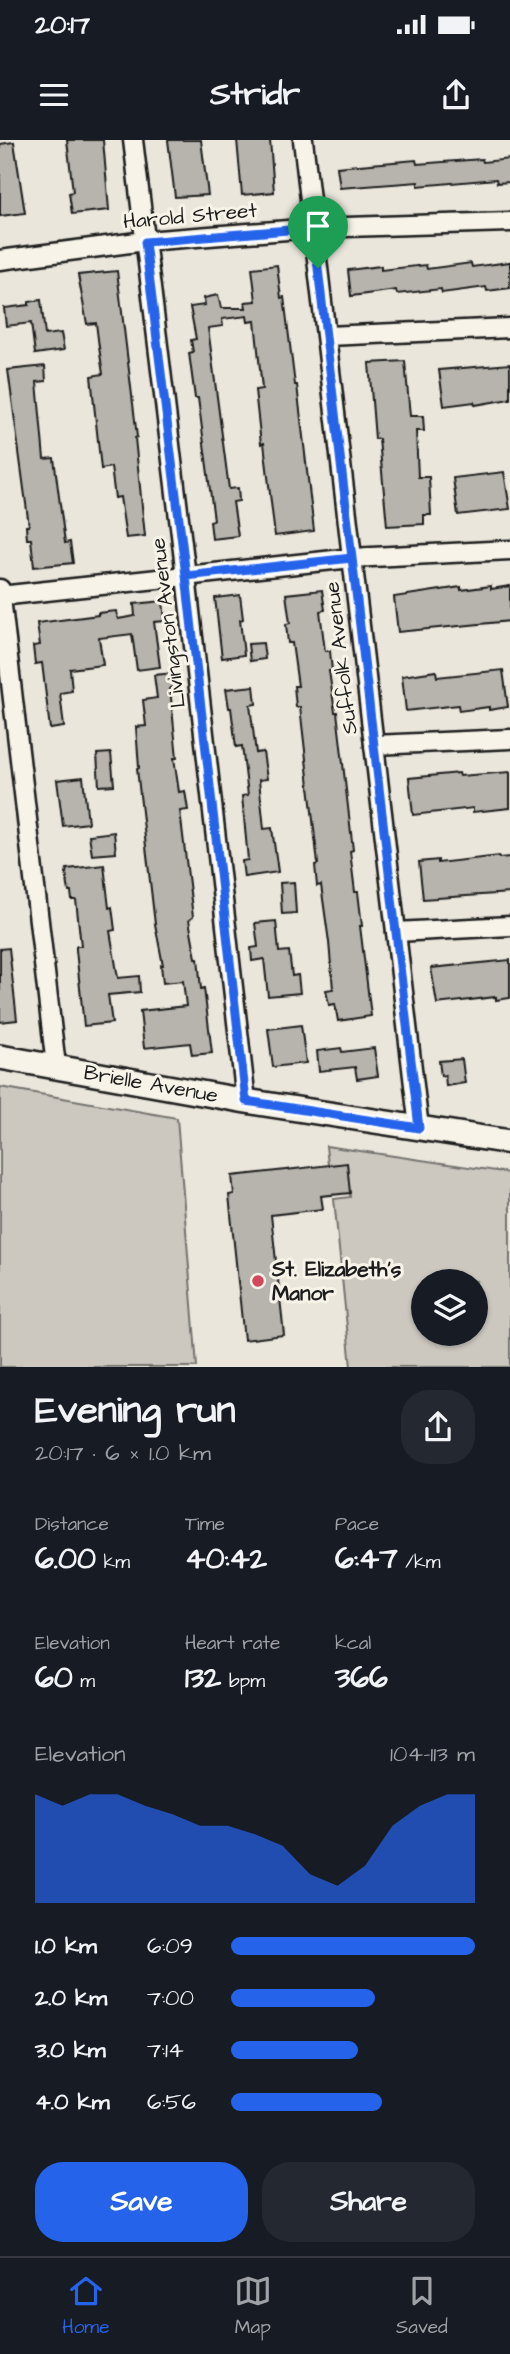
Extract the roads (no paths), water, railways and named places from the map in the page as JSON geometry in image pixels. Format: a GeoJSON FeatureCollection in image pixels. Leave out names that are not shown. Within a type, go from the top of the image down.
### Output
{"type":"FeatureCollection","features":[{"type":"Feature","properties":{"kind":"street","name":"Livingston Avenue"},"geometry":{"type":"LineString","coordinates":[[133,140],[246,1101]]}},
{"type":"Feature","properties":{"kind":"street","name":"Suffolk Avenue"},"geometry":{"type":"LineString","coordinates":[[303,140],[419,1128]]}},
{"type":"Feature","properties":{"kind":"street","name":"Harold Street"},"geometry":{"type":"LineString","coordinates":[[0,260],[145,242],[313,228],[510,222]]}},
{"type":"Feature","properties":{"kind":"street"},"geometry":{"type":"LineString","coordinates":[[327,336],[510,328]]}},
{"type":"Feature","properties":{"kind":"street"},"geometry":{"type":"LineString","coordinates":[[0,596],[352,558],[510,550]]}},
{"type":"Feature","properties":{"kind":"street"},"geometry":{"type":"LineString","coordinates":[[0,589],[57,1066]]}},
{"type":"Feature","properties":{"kind":"street"},"geometry":{"type":"LineString","coordinates":[[374,745],[510,739]]}},
{"type":"Feature","properties":{"kind":"street"},"geometry":{"type":"LineString","coordinates":[[396,932],[510,926]]}},
{"type":"Feature","properties":{"kind":"street","name":"Brielle Avenue"},"geometry":{"type":"LineString","coordinates":[[0,1057],[246,1101],[510,1142]]}},
{"type":"Feature","properties":{"kind":"place","name":"St. Elizabeth's Manor"},"geometry":{"type":"Point","coordinates":[258,1281]}}]}
